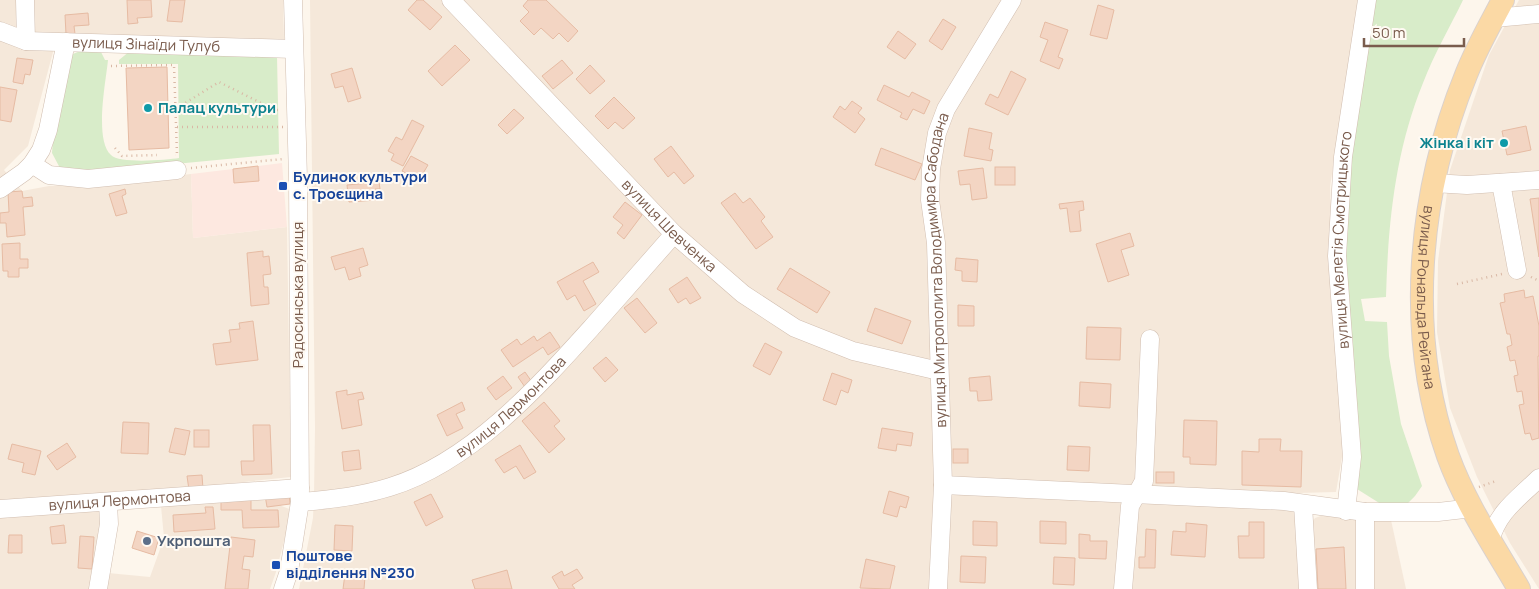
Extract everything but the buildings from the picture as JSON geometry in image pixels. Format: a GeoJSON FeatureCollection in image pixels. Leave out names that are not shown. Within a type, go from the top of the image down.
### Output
{"type":"FeatureCollection","features":[{"type":"Feature","properties":{"kind":"main road","name":"вулиця Рональда Рейгана"},"geometry":{"type":"LineString","coordinates":[[1498,9],[1465,78],[1433,183],[1422,268],[1424,347],[1431,393],[1448,456],[1464,493],[1519,589]]}},
{"type":"Feature","properties":{"kind":"street"},"geometry":{"type":"LineString","coordinates":[[25,0],[26,41]]}},
{"type":"Feature","properties":{"kind":"street","name":"Радосинська вулиця"},"geometry":{"type":"LineString","coordinates":[[283,589],[289,571],[300,495],[297,159],[293,0]]}},
{"type":"Feature","properties":{"kind":"street","name":"вулиця Шевченка"},"geometry":{"type":"LineString","coordinates":[[451,0],[674,234],[743,294],[795,328],[852,351],[939,371]]}},
{"type":"Feature","properties":{"kind":"street","name":"вулиця Митрополита Володимира Сабодана"},"geometry":{"type":"LineString","coordinates":[[938,589],[943,485],[936,243],[930,200],[931,169],[937,132],[946,109],[1012,0]]}},
{"type":"Feature","properties":{"kind":"street","name":"вулиця Мелетія Смотрицького"},"geometry":{"type":"LineString","coordinates":[[1346,511],[1352,457],[1337,256],[1343,157],[1367,0]]}},
{"type":"Feature","properties":{"kind":"street"},"geometry":{"type":"LineString","coordinates":[[1498,9],[1539,14]]}},
{"type":"Feature","properties":{"kind":"street","name":"вулиця Зінаїди Тулуб"},"geometry":{"type":"LineString","coordinates":[[0,31],[26,41],[293,49]]}},
{"type":"Feature","properties":{"kind":"street"},"geometry":{"type":"LineString","coordinates":[[0,188],[24,172],[42,150],[48,130],[66,42]]}},
{"type":"Feature","properties":{"kind":"street"},"geometry":{"type":"LineString","coordinates":[[32,164],[49,175],[88,179],[173,162]]}},
{"type":"Feature","properties":{"kind":"street"},"geometry":{"type":"LineString","coordinates":[[1433,183],[1467,185],[1539,180]]}},
{"type":"Feature","properties":{"kind":"street"},"geometry":{"type":"LineString","coordinates":[[1501,183],[1517,270]]}},
{"type":"Feature","properties":{"kind":"street","name":"вулиця Лермонтова"},"geometry":{"type":"LineString","coordinates":[[0,509],[108,502],[300,495],[328,500],[390,487],[434,468],[481,436],[544,380],[674,234]]}},
{"type":"Feature","properties":{"kind":"street"},"geometry":{"type":"LineString","coordinates":[[1123,589],[1130,506],[1144,481],[1150,339]]}},
{"type":"Feature","properties":{"kind":"street"},"geometry":{"type":"LineString","coordinates":[[1490,540],[1502,513],[1539,478]]}},
{"type":"Feature","properties":{"kind":"street"},"geometry":{"type":"LineString","coordinates":[[943,485],[1284,501],[1346,511],[1365,512],[1438,512],[1471,504],[1478,508],[1502,513]]}},
{"type":"Feature","properties":{"kind":"street"},"geometry":{"type":"LineString","coordinates":[[98,589],[109,524],[108,502]]}},
{"type":"Feature","properties":{"kind":"street"},"geometry":{"type":"LineString","coordinates":[[1303,505],[1308,589]]}},
{"type":"Feature","properties":{"kind":"street"},"geometry":{"type":"LineString","coordinates":[[1365,512],[1365,589]]}},
{"type":"Feature","properties":{"kind":"path"},"geometry":{"type":"LineString","coordinates":[[111,66],[174,65],[177,155],[173,162]]}},
{"type":"Feature","properties":{"kind":"path"},"geometry":{"type":"LineString","coordinates":[[176,109],[219,82],[296,119]]}},
{"type":"Feature","properties":{"kind":"path"},"geometry":{"type":"LineString","coordinates":[[176,109],[275,110]]}},
{"type":"Feature","properties":{"kind":"path"},"geometry":{"type":"LineString","coordinates":[[177,127],[296,119]]}},
{"type":"Feature","properties":{"kind":"path"},"geometry":{"type":"LineString","coordinates":[[115,148],[122,156],[159,155]]}},
{"type":"Feature","properties":{"kind":"path"},"geometry":{"type":"LineString","coordinates":[[173,162],[297,159]]}},
{"type":"Feature","properties":{"kind":"path"},"geometry":{"type":"LineString","coordinates":[[1457,284],[1517,270],[1539,281]]}},
{"type":"Feature","properties":{"kind":"shaded area"},"geometry":{"type":"Polygon","coordinates":[[[0,0],[283,0],[284,39],[57,37],[28,146],[4,170],[22,191],[49,186],[91,185],[191,174],[193,238],[287,227],[291,477],[119,495],[108,573],[150,577],[164,538],[161,506],[258,497],[292,510],[270,589],[0,589],[0,0]]]}},
{"type":"Feature","properties":{"kind":"shaded area"},"geometry":{"type":"Polygon","coordinates":[[[310,0],[1358,0],[1330,187],[1343,451],[1336,492],[1298,493],[1302,589],[299,589],[313,518],[314,495],[315,428],[310,0]]]}},
{"type":"Feature","properties":{"kind":"shaded area"},"geometry":{"type":"Polygon","coordinates":[[[1519,0],[1539,0],[1539,589],[1510,543],[1477,477],[1450,408],[1437,332],[1438,261],[1450,170],[1489,55],[1519,0]]]}},
{"type":"Feature","properties":{"kind":"shaded area"},"geometry":{"type":"Polygon","coordinates":[[[282,163],[287,227],[193,238],[191,174],[282,163]]]}},
{"type":"Feature","properties":{"kind":"shaded area"},"geometry":{"type":"Polygon","coordinates":[[[1327,514],[1391,520],[1406,589],[1314,589],[1310,525],[1315,518],[1327,514]]]}},
{"type":"Feature","properties":{"kind":"green space"},"geometry":{"type":"Polygon","coordinates":[[[1371,0],[1463,0],[1427,72],[1413,109],[1406,135],[1391,215],[1386,297],[1361,299],[1365,321],[1387,322],[1389,356],[1401,424],[1422,486],[1405,506],[1384,506],[1357,489],[1354,480],[1340,255],[1371,0]]]}},
{"type":"Feature","properties":{"kind":"green space"},"geometry":{"type":"Polygon","coordinates":[[[83,50],[101,52],[105,60],[108,60],[102,110],[103,137],[111,155],[123,160],[179,158],[178,64],[119,64],[119,60],[130,51],[277,56],[279,154],[81,173],[61,170],[52,153],[55,110],[66,62],[73,54],[83,50]]]}},
{"type":"Feature","properties":{"kind":"place","name":"Палац культури"},"geometry":{"type":"Point","coordinates":[148,108]}},
{"type":"Feature","properties":{"kind":"place","name":"Жінка і кіт"},"geometry":{"type":"Point","coordinates":[1504,143]}},
{"type":"Feature","properties":{"kind":"place","name":"Будинок культури с. Троєщина"},"geometry":{"type":"Point","coordinates":[283,186]}},
{"type":"Feature","properties":{"kind":"place","name":"Укрпошта"},"geometry":{"type":"Point","coordinates":[147,541]}},
{"type":"Feature","properties":{"kind":"place","name":"Поштове відділення №230"},"geometry":{"type":"Point","coordinates":[276,565]}}]}
